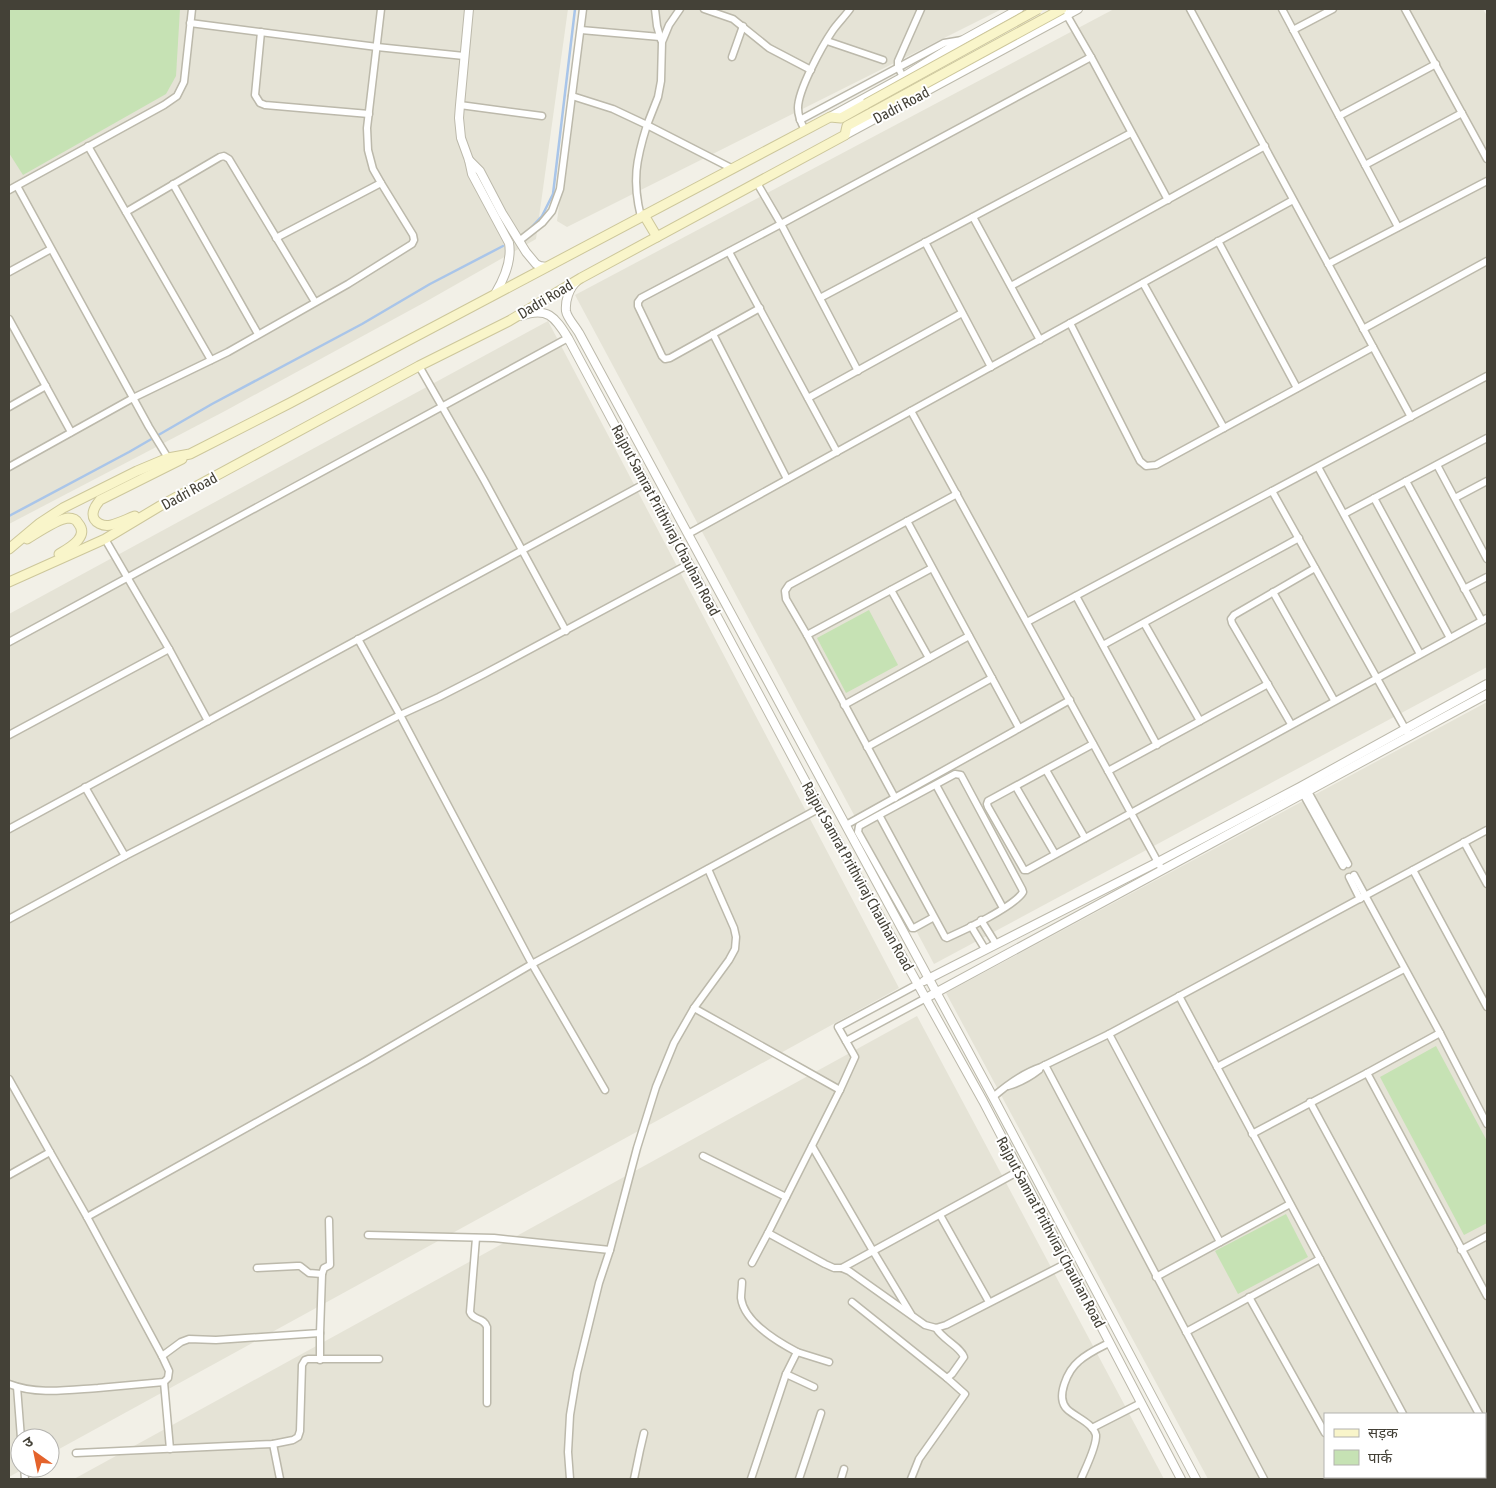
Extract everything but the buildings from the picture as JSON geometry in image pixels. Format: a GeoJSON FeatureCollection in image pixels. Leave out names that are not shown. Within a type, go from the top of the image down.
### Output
{"type":"FeatureCollection","features":[{"type":"Feature","properties":{"kind":"main road"},"geometry":{"type":"LineString","coordinates":[[830,117],[841,118],[1038,9]]}},
{"type":"Feature","properties":{"kind":"main road"},"geometry":{"type":"LineString","coordinates":[[845,135],[847,126],[1064,11]]}},
{"type":"Feature","properties":{"kind":"main road","name":"Dadri Road"},"geometry":{"type":"LineString","coordinates":[[9,549],[40,523],[63,508],[137,471],[168,458],[190,454],[830,117]]}},
{"type":"Feature","properties":{"kind":"main road","name":"Dadri Road"},"geometry":{"type":"LineString","coordinates":[[9,582],[105,539],[160,506],[419,366],[509,321],[581,278],[845,135]]}},
{"type":"Feature","properties":{"kind":"main road"},"geometry":{"type":"LineString","coordinates":[[643,216],[657,237]]}},
{"type":"Feature","properties":{"kind":"main road"},"geometry":{"type":"LineString","coordinates":[[160,506],[109,526],[95,520],[93,514],[94,507],[100,500],[190,454]]}},
{"type":"Feature","properties":{"kind":"main road"},"geometry":{"type":"LineString","coordinates":[[9,549],[63,519],[71,518],[80,525],[82,532],[74,545],[21,576]]}},
{"type":"Feature","properties":{"kind":"street"},"geometry":{"type":"LineString","coordinates":[[9,190],[164,105],[177,96],[184,82],[192,9]]}},
{"type":"Feature","properties":{"kind":"street"},"geometry":{"type":"LineString","coordinates":[[9,468],[133,398],[211,360],[348,284],[412,244],[414,240],[413,234],[381,183],[368,150],[367,128],[381,9]]}},
{"type":"Feature","properties":{"kind":"street"},"geometry":{"type":"LineString","coordinates":[[470,9],[459,118],[461,138],[470,160],[472,174],[509,243],[510,249],[506,270],[495,294]]}},
{"type":"Feature","properties":{"kind":"street"},"geometry":{"type":"LineString","coordinates":[[519,241],[542,223],[552,211],[560,189],[583,9]]}},
{"type":"Feature","properties":{"kind":"street"},"geometry":{"type":"LineString","coordinates":[[643,216],[637,200],[635,185],[636,166],[661,81],[661,39],[655,9]]}},
{"type":"Feature","properties":{"kind":"street"},"geometry":{"type":"LineString","coordinates":[[661,39],[680,9]]}},
{"type":"Feature","properties":{"kind":"street"},"geometry":{"type":"LineString","coordinates":[[704,9],[725,15],[743,26],[769,48],[811,70]]}},
{"type":"Feature","properties":{"kind":"street"},"geometry":{"type":"LineString","coordinates":[[805,130],[800,120],[798,106],[801,93],[827,41],[850,9]]}},
{"type":"Feature","properties":{"kind":"street"},"geometry":{"type":"LineString","coordinates":[[903,77],[898,61],[922,9]]}},
{"type":"Feature","properties":{"kind":"street","name":"Dadri Road"},"geometry":{"type":"LineString","coordinates":[[830,117],[1019,9]]}},
{"type":"Feature","properties":{"kind":"street","name":"Dadri Road"},"geometry":{"type":"LineString","coordinates":[[845,135],[1002,50],[1064,11],[1078,9]]}},
{"type":"Feature","properties":{"kind":"street"},"geometry":{"type":"LineString","coordinates":[[1190,9],[1411,417]]}},
{"type":"Feature","properties":{"kind":"street"},"geometry":{"type":"LineString","coordinates":[[1282,9],[1398,227]]}},
{"type":"Feature","properties":{"kind":"street"},"geometry":{"type":"LineString","coordinates":[[1293,30],[1333,9]]}},
{"type":"Feature","properties":{"kind":"street"},"geometry":{"type":"LineString","coordinates":[[1405,9],[1487,159]]}},
{"type":"Feature","properties":{"kind":"street"},"geometry":{"type":"LineString","coordinates":[[1064,11],[1168,200]]}},
{"type":"Feature","properties":{"kind":"street"},"geometry":{"type":"LineString","coordinates":[[190,23],[464,56]]}},
{"type":"Feature","properties":{"kind":"street"},"geometry":{"type":"LineString","coordinates":[[732,57],[743,26]]}},
{"type":"Feature","properties":{"kind":"street"},"geometry":{"type":"LineString","coordinates":[[987,27],[1002,50]]}},
{"type":"Feature","properties":{"kind":"street"},"geometry":{"type":"LineString","coordinates":[[580,30],[661,39]]}},
{"type":"Feature","properties":{"kind":"street"},"geometry":{"type":"LineString","coordinates":[[261,32],[255,95],[260,103],[369,114]]}},
{"type":"Feature","properties":{"kind":"street"},"geometry":{"type":"LineString","coordinates":[[800,120],[944,43],[963,40]]}},
{"type":"Feature","properties":{"kind":"street"},"geometry":{"type":"LineString","coordinates":[[827,41],[883,60]]}},
{"type":"Feature","properties":{"kind":"street"},"geometry":{"type":"LineString","coordinates":[[760,308],[670,358],[665,358],[662,356],[638,306],[638,302],[642,298],[1091,57]]}},
{"type":"Feature","properties":{"kind":"street"},"geometry":{"type":"LineString","coordinates":[[1339,116],[1436,64]]}},
{"type":"Feature","properties":{"kind":"street"},"geometry":{"type":"LineString","coordinates":[[572,96],[613,109],[733,169]]}},
{"type":"Feature","properties":{"kind":"street"},"geometry":{"type":"LineString","coordinates":[[460,105],[542,116]]}},
{"type":"Feature","properties":{"kind":"street"},"geometry":{"type":"LineString","coordinates":[[1365,165],[1462,113]]}},
{"type":"Feature","properties":{"kind":"street"},"geometry":{"type":"LineString","coordinates":[[820,298],[1132,133]]}},
{"type":"Feature","properties":{"kind":"street"},"geometry":{"type":"LineString","coordinates":[[88,146],[211,360]]}},
{"type":"Feature","properties":{"kind":"street"},"geometry":{"type":"LineString","coordinates":[[1010,286],[1265,146]]}},
{"type":"Feature","properties":{"kind":"street"},"geometry":{"type":"LineString","coordinates":[[126,212],[224,156],[229,159],[315,302]]}},
{"type":"Feature","properties":{"kind":"street"},"geometry":{"type":"LineString","coordinates":[[470,160],[480,171],[502,213],[526,252],[536,264],[546,267]]}},
{"type":"Feature","properties":{"kind":"street"},"geometry":{"type":"LineString","coordinates":[[1328,264],[1487,181]]}},
{"type":"Feature","properties":{"kind":"street"},"geometry":{"type":"LineString","coordinates":[[276,238],[381,183]]}},
{"type":"Feature","properties":{"kind":"street"},"geometry":{"type":"LineString","coordinates":[[757,183],[781,224],[858,371]]}},
{"type":"Feature","properties":{"kind":"street"},"geometry":{"type":"LineString","coordinates":[[174,184],[258,334]]}},
{"type":"Feature","properties":{"kind":"street"},"geometry":{"type":"LineString","coordinates":[[17,186],[149,427],[168,458]]}},
{"type":"Feature","properties":{"kind":"street"},"geometry":{"type":"LineString","coordinates":[[688,534],[1293,200]]}},
{"type":"Feature","properties":{"kind":"street"},"geometry":{"type":"LineString","coordinates":[[973,217],[1040,340]]}},
{"type":"Feature","properties":{"kind":"street"},"geometry":{"type":"LineString","coordinates":[[1218,241],[1297,388]]}},
{"type":"Feature","properties":{"kind":"street"},"geometry":{"type":"LineString","coordinates":[[925,242],[991,367]]}},
{"type":"Feature","properties":{"kind":"street"},"geometry":{"type":"LineString","coordinates":[[9,272],[51,248]]}},
{"type":"Feature","properties":{"kind":"street"},"geometry":{"type":"LineString","coordinates":[[729,252],[837,452]]}},
{"type":"Feature","properties":{"kind":"street"},"geometry":{"type":"LineString","coordinates":[[1363,329],[1487,261]]}},
{"type":"Feature","properties":{"kind":"street","name":"Rajput Samrat Prithviraj Chauhan Road"},"geometry":{"type":"LineString","coordinates":[[581,278],[574,283],[567,297],[566,313],[579,333],[929,978],[1196,1479]]}},
{"type":"Feature","properties":{"kind":"street"},"geometry":{"type":"LineString","coordinates":[[1142,283],[1224,428]]}},
{"type":"Feature","properties":{"kind":"street","name":"Rajput Samrat Prithviraj Chauhan Road"},"geometry":{"type":"LineString","coordinates":[[509,321],[538,311],[548,314],[558,322],[568,338],[820,808],[983,1101],[1181,1479]]}},
{"type":"Feature","properties":{"kind":"street"},"geometry":{"type":"LineString","coordinates":[[808,398],[962,313]]}},
{"type":"Feature","properties":{"kind":"street"},"geometry":{"type":"LineString","coordinates":[[9,319],[71,432]]}},
{"type":"Feature","properties":{"kind":"street"},"geometry":{"type":"LineString","coordinates":[[1070,323],[1140,461],[1146,466],[1156,465],[1373,347]]}},
{"type":"Feature","properties":{"kind":"street"},"geometry":{"type":"LineString","coordinates":[[712,334],[788,479]]}},
{"type":"Feature","properties":{"kind":"street"},"geometry":{"type":"LineString","coordinates":[[9,642],[568,338]]}},
{"type":"Feature","properties":{"kind":"street"},"geometry":{"type":"LineString","coordinates":[[419,366],[484,480],[566,631]]}},
{"type":"Feature","properties":{"kind":"street"},"geometry":{"type":"LineString","coordinates":[[1027,622],[1487,376]]}},
{"type":"Feature","properties":{"kind":"street"},"geometry":{"type":"LineString","coordinates":[[9,407],[46,386]]}},
{"type":"Feature","properties":{"kind":"street"},"geometry":{"type":"LineString","coordinates":[[911,411],[1160,866]]}},
{"type":"Feature","properties":{"kind":"street"},"geometry":{"type":"LineString","coordinates":[[1344,514],[1487,438]]}},
{"type":"Feature","properties":{"kind":"street"},"geometry":{"type":"LineString","coordinates":[[1437,465],[1487,559]]}},
{"type":"Feature","properties":{"kind":"street"},"geometry":{"type":"LineString","coordinates":[[1318,466],[1420,654]]}},
{"type":"Feature","properties":{"kind":"street"},"geometry":{"type":"LineString","coordinates":[[1455,498],[1487,480]]}},
{"type":"Feature","properties":{"kind":"street"},"geometry":{"type":"LineString","coordinates":[[1093,744],[988,801],[987,804],[1024,870],[1484,620],[1464,589],[1406,482]]}},
{"type":"Feature","properties":{"kind":"street"},"geometry":{"type":"LineString","coordinates":[[9,829],[646,483]]}},
{"type":"Feature","properties":{"kind":"street"},"geometry":{"type":"LineString","coordinates":[[1272,491],[1407,733]]}},
{"type":"Feature","properties":{"kind":"street"},"geometry":{"type":"LineString","coordinates":[[895,798],[786,599],[784,592],[789,585],[956,494]]}},
{"type":"Feature","properties":{"kind":"street"},"geometry":{"type":"LineString","coordinates":[[1374,498],[1450,638]]}},
{"type":"Feature","properties":{"kind":"street"},"geometry":{"type":"LineString","coordinates":[[907,521],[1020,728]]}},
{"type":"Feature","properties":{"kind":"street"},"geometry":{"type":"LineString","coordinates":[[1103,645],[1299,538]]}},
{"type":"Feature","properties":{"kind":"street"},"geometry":{"type":"LineString","coordinates":[[105,539],[169,649],[208,721]]}},
{"type":"Feature","properties":{"kind":"street"},"geometry":{"type":"LineString","coordinates":[[9,919],[125,856],[566,631],[689,564]]}},
{"type":"Feature","properties":{"kind":"street"},"geometry":{"type":"LineString","coordinates":[[807,635],[932,568]]}},
{"type":"Feature","properties":{"kind":"street"},"geometry":{"type":"LineString","coordinates":[[1291,724],[1231,619],[1234,615],[1315,568]]}},
{"type":"Feature","properties":{"kind":"street"},"geometry":{"type":"LineString","coordinates":[[1464,589],[1487,577]]}},
{"type":"Feature","properties":{"kind":"street"},"geometry":{"type":"LineString","coordinates":[[891,590],[929,658]]}},
{"type":"Feature","properties":{"kind":"street"},"geometry":{"type":"LineString","coordinates":[[1273,592],[1334,700]]}},
{"type":"Feature","properties":{"kind":"street"},"geometry":{"type":"LineString","coordinates":[[1076,596],[1157,745]]}},
{"type":"Feature","properties":{"kind":"street"},"geometry":{"type":"LineString","coordinates":[[1144,623],[1200,721]]}},
{"type":"Feature","properties":{"kind":"street"},"geometry":{"type":"LineString","coordinates":[[844,705],[969,636]]}},
{"type":"Feature","properties":{"kind":"street"},"geometry":{"type":"LineString","coordinates":[[358,639],[532,964],[605,1090]]}},
{"type":"Feature","properties":{"kind":"street"},"geometry":{"type":"LineString","coordinates":[[9,735],[169,649]]}},
{"type":"Feature","properties":{"kind":"street"},"geometry":{"type":"LineString","coordinates":[[867,747],[992,678]]}},
{"type":"Feature","properties":{"kind":"street"},"geometry":{"type":"LineString","coordinates":[[1108,771],[1268,684]]}},
{"type":"Feature","properties":{"kind":"street"},"geometry":{"type":"LineString","coordinates":[[1407,733],[1487,684]]}},
{"type":"Feature","properties":{"kind":"street"},"geometry":{"type":"LineString","coordinates":[[846,1041],[1160,866],[1407,733],[1487,694]]}},
{"type":"Feature","properties":{"kind":"street"},"geometry":{"type":"LineString","coordinates":[[846,826],[1070,700]]}},
{"type":"Feature","properties":{"kind":"street"},"geometry":{"type":"LineString","coordinates":[[1046,770],[1085,838]]}},
{"type":"Feature","properties":{"kind":"street"},"geometry":{"type":"LineString","coordinates":[[879,815],[947,938],[1003,908],[1023,892],[961,775],[955,774],[936,785],[879,815],[860,826],[858,832],[912,928],[934,917]]}},
{"type":"Feature","properties":{"kind":"street"},"geometry":{"type":"LineString","coordinates":[[936,785],[1003,908]]}},
{"type":"Feature","properties":{"kind":"street"},"geometry":{"type":"LineString","coordinates":[[85,787],[125,856]]}},
{"type":"Feature","properties":{"kind":"street"},"geometry":{"type":"LineString","coordinates":[[1016,787],[1056,854]]}},
{"type":"Feature","properties":{"kind":"street"},"geometry":{"type":"LineString","coordinates":[[1304,789],[1346,865]]}},
{"type":"Feature","properties":{"kind":"street"},"geometry":{"type":"LineString","coordinates":[[87,1217],[366,1061],[532,964],[820,808]]}},
{"type":"Feature","properties":{"kind":"street"},"geometry":{"type":"LineString","coordinates":[[993,1097],[1015,1079],[1031,1070],[1109,1034],[1487,830]]}},
{"type":"Feature","properties":{"kind":"street"},"geometry":{"type":"LineString","coordinates":[[1464,842],[1487,884]]}},
{"type":"Feature","properties":{"kind":"street"},"geometry":{"type":"LineString","coordinates":[[752,1263],[855,1057],[838,1027],[985,949],[1160,866]]}},
{"type":"Feature","properties":{"kind":"street"},"geometry":{"type":"LineString","coordinates":[[570,1479],[568,1443],[570,1415],[576,1382],[594,1301],[610,1250],[637,1148],[656,1087],[674,1043],[694,1008],[730,960],[735,949],[736,937],[734,928],[708,869]]}},
{"type":"Feature","properties":{"kind":"street"},"geometry":{"type":"LineString","coordinates":[[1413,870],[1485,999],[1487,1007]]}},
{"type":"Feature","properties":{"kind":"street"},"geometry":{"type":"LineString","coordinates":[[1351,876],[1440,1033],[1487,1124]]}},
{"type":"Feature","properties":{"kind":"street"},"geometry":{"type":"LineString","coordinates":[[981,920],[996,944]]}},
{"type":"Feature","properties":{"kind":"street"},"geometry":{"type":"LineString","coordinates":[[971,926],[985,949]]}},
{"type":"Feature","properties":{"kind":"street"},"geometry":{"type":"LineString","coordinates":[[1217,1067],[1404,969]]}},
{"type":"Feature","properties":{"kind":"street"},"geometry":{"type":"LineString","coordinates":[[1179,996],[1402,1413]]}},
{"type":"Feature","properties":{"kind":"street"},"geometry":{"type":"LineString","coordinates":[[694,1008],[840,1090]]}},
{"type":"Feature","properties":{"kind":"street"},"geometry":{"type":"LineString","coordinates":[[1252,1134],[1440,1033]]}},
{"type":"Feature","properties":{"kind":"street"},"geometry":{"type":"LineString","coordinates":[[1109,1034],[1220,1242]]}},
{"type":"Feature","properties":{"kind":"street"},"geometry":{"type":"LineString","coordinates":[[1043,1066],[1264,1479]]}},
{"type":"Feature","properties":{"kind":"street"},"geometry":{"type":"LineString","coordinates":[[1367,1073],[1487,1296]]}},
{"type":"Feature","properties":{"kind":"street"},"geometry":{"type":"LineString","coordinates":[[9,1079],[87,1217],[169,1371],[168,1378],[164,1382],[66,1391],[36,1391],[9,1384]]}},
{"type":"Feature","properties":{"kind":"street"},"geometry":{"type":"LineString","coordinates":[[1310,1102],[1478,1413]]}},
{"type":"Feature","properties":{"kind":"street"},"geometry":{"type":"LineString","coordinates":[[812,1146],[913,1317]]}},
{"type":"Feature","properties":{"kind":"street"},"geometry":{"type":"LineString","coordinates":[[9,1175],[50,1152]]}},
{"type":"Feature","properties":{"kind":"street"},"geometry":{"type":"LineString","coordinates":[[703,1156],[786,1197]]}},
{"type":"Feature","properties":{"kind":"street"},"geometry":{"type":"LineString","coordinates":[[842,1268],[1019,1171]]}},
{"type":"Feature","properties":{"kind":"street"},"geometry":{"type":"LineString","coordinates":[[1156,1277],[1290,1204]]}},
{"type":"Feature","properties":{"kind":"street"},"geometry":{"type":"LineString","coordinates":[[940,1214],[989,1302]]}},
{"type":"Feature","properties":{"kind":"street"},"geometry":{"type":"LineString","coordinates":[[320,1360],[322,1274],[324,1268],[330,1264],[329,1220]]}},
{"type":"Feature","properties":{"kind":"street"},"geometry":{"type":"LineString","coordinates":[[768,1233],[834,1268],[842,1268],[849,1271],[925,1325],[936,1328],[946,1325],[1068,1263]]}},
{"type":"Feature","properties":{"kind":"street"},"geometry":{"type":"LineString","coordinates":[[368,1235],[476,1238],[610,1250]]}},
{"type":"Feature","properties":{"kind":"street"},"geometry":{"type":"LineString","coordinates":[[1461,1250],[1487,1236]]}},
{"type":"Feature","properties":{"kind":"street"},"geometry":{"type":"LineString","coordinates":[[476,1238],[470,1312],[471,1316],[486,1322],[487,1327],[487,1403]]}},
{"type":"Feature","properties":{"kind":"street"},"geometry":{"type":"LineString","coordinates":[[1186,1332],[1320,1259]]}},
{"type":"Feature","properties":{"kind":"street"},"geometry":{"type":"LineString","coordinates":[[257,1268],[300,1266],[309,1273],[322,1274]]}},
{"type":"Feature","properties":{"kind":"street"},"geometry":{"type":"LineString","coordinates":[[742,1282],[741,1299],[746,1311],[759,1327],[779,1343],[797,1352],[829,1362]]}},
{"type":"Feature","properties":{"kind":"street"},"geometry":{"type":"LineString","coordinates":[[1249,1297],[1324,1431]]}},
{"type":"Feature","properties":{"kind":"street"},"geometry":{"type":"LineString","coordinates":[[852,1302],[965,1394],[919,1459],[911,1479]]}},
{"type":"Feature","properties":{"kind":"street"},"geometry":{"type":"LineString","coordinates":[[936,1328],[943,1338],[962,1352],[964,1357],[947,1378]]}},
{"type":"Feature","properties":{"kind":"street"},"geometry":{"type":"LineString","coordinates":[[162,1356],[181,1342],[189,1340],[320,1333]]}},
{"type":"Feature","properties":{"kind":"street"},"geometry":{"type":"LineString","coordinates":[[1081,1479],[1096,1441],[1096,1434],[1092,1428],[1067,1409],[1063,1403],[1062,1396],[1070,1373],[1077,1362],[1109,1342]]}},
{"type":"Feature","properties":{"kind":"street"},"geometry":{"type":"LineString","coordinates":[[751,1479],[786,1374],[797,1352]]}},
{"type":"Feature","properties":{"kind":"street"},"geometry":{"type":"LineString","coordinates":[[76,1453],[273,1444],[293,1440],[298,1437],[300,1431],[303,1363],[308,1359],[378,1359]]}},
{"type":"Feature","properties":{"kind":"street"},"geometry":{"type":"LineString","coordinates":[[786,1374],[814,1387]]}},
{"type":"Feature","properties":{"kind":"street"},"geometry":{"type":"LineString","coordinates":[[164,1382],[170,1449]]}},
{"type":"Feature","properties":{"kind":"street"},"geometry":{"type":"LineString","coordinates":[[17,1387],[20,1428]]}},
{"type":"Feature","properties":{"kind":"street"},"geometry":{"type":"LineString","coordinates":[[1092,1428],[1141,1403]]}},
{"type":"Feature","properties":{"kind":"street"},"geometry":{"type":"LineString","coordinates":[[799,1479],[821,1413]]}},
{"type":"Feature","properties":{"kind":"street"},"geometry":{"type":"LineString","coordinates":[[634,1479],[644,1433]]}},
{"type":"Feature","properties":{"kind":"street"},"geometry":{"type":"LineString","coordinates":[[273,1444],[280,1479]]}},
{"type":"Feature","properties":{"kind":"street"},"geometry":{"type":"LineString","coordinates":[[841,1479],[844,1469]]}},
{"type":"Feature","properties":{"kind":"shaded area"},"geometry":{"type":"Polygon","coordinates":[[[9,9],[568,9],[536,239],[427,301],[225,411],[9,524],[9,9]]]}},
{"type":"Feature","properties":{"kind":"shaded area"},"geometry":{"type":"Polygon","coordinates":[[[585,9],[1002,9],[567,227],[557,221],[585,9]]]}},
{"type":"Feature","properties":{"kind":"shaded area"},"geometry":{"type":"Polygon","coordinates":[[[1114,9],[1483,9],[1487,16],[1487,667],[934,964],[575,295],[1114,9]]]}},
{"type":"Feature","properties":{"kind":"shaded area"},"geometry":{"type":"Polygon","coordinates":[[[548,321],[899,988],[60,1449],[60,1428],[10,1428],[9,1477],[9,614],[548,321]]]}},
{"type":"Feature","properties":{"kind":"shaded area"},"geometry":{"type":"Polygon","coordinates":[[[1487,702],[1487,1479],[1208,1479],[946,993],[1487,702]]]}},
{"type":"Feature","properties":{"kind":"shaded area"},"geometry":{"type":"Polygon","coordinates":[[[917,1016],[1164,1479],[74,1479],[917,1016]]]}},
{"type":"Feature","properties":{"kind":"green space"},"geometry":{"type":"Polygon","coordinates":[[[9,9],[180,9],[176,76],[166,94],[23,175],[9,153],[9,9]]]}},
{"type":"Feature","properties":{"kind":"green space"},"geometry":{"type":"Polygon","coordinates":[[[869,610],[898,665],[846,693],[817,638],[869,610]]]}},
{"type":"Feature","properties":{"kind":"green space"},"geometry":{"type":"Polygon","coordinates":[[[1436,1046],[1487,1141],[1487,1223],[1464,1235],[1380,1077],[1436,1046]]]}},
{"type":"Feature","properties":{"kind":"green space"},"geometry":{"type":"Polygon","coordinates":[[[1286,1214],[1308,1257],[1238,1294],[1215,1251],[1286,1214]]]}},
{"type":"Feature","properties":{"kind":"waterway"},"geometry":{"type":"LineString","coordinates":[[529,230],[542,216],[553,194],[575,9]]}},
{"type":"Feature","properties":{"kind":"waterway"},"geometry":{"type":"LineString","coordinates":[[9,516],[362,324],[430,284],[503,246]]}}]}
